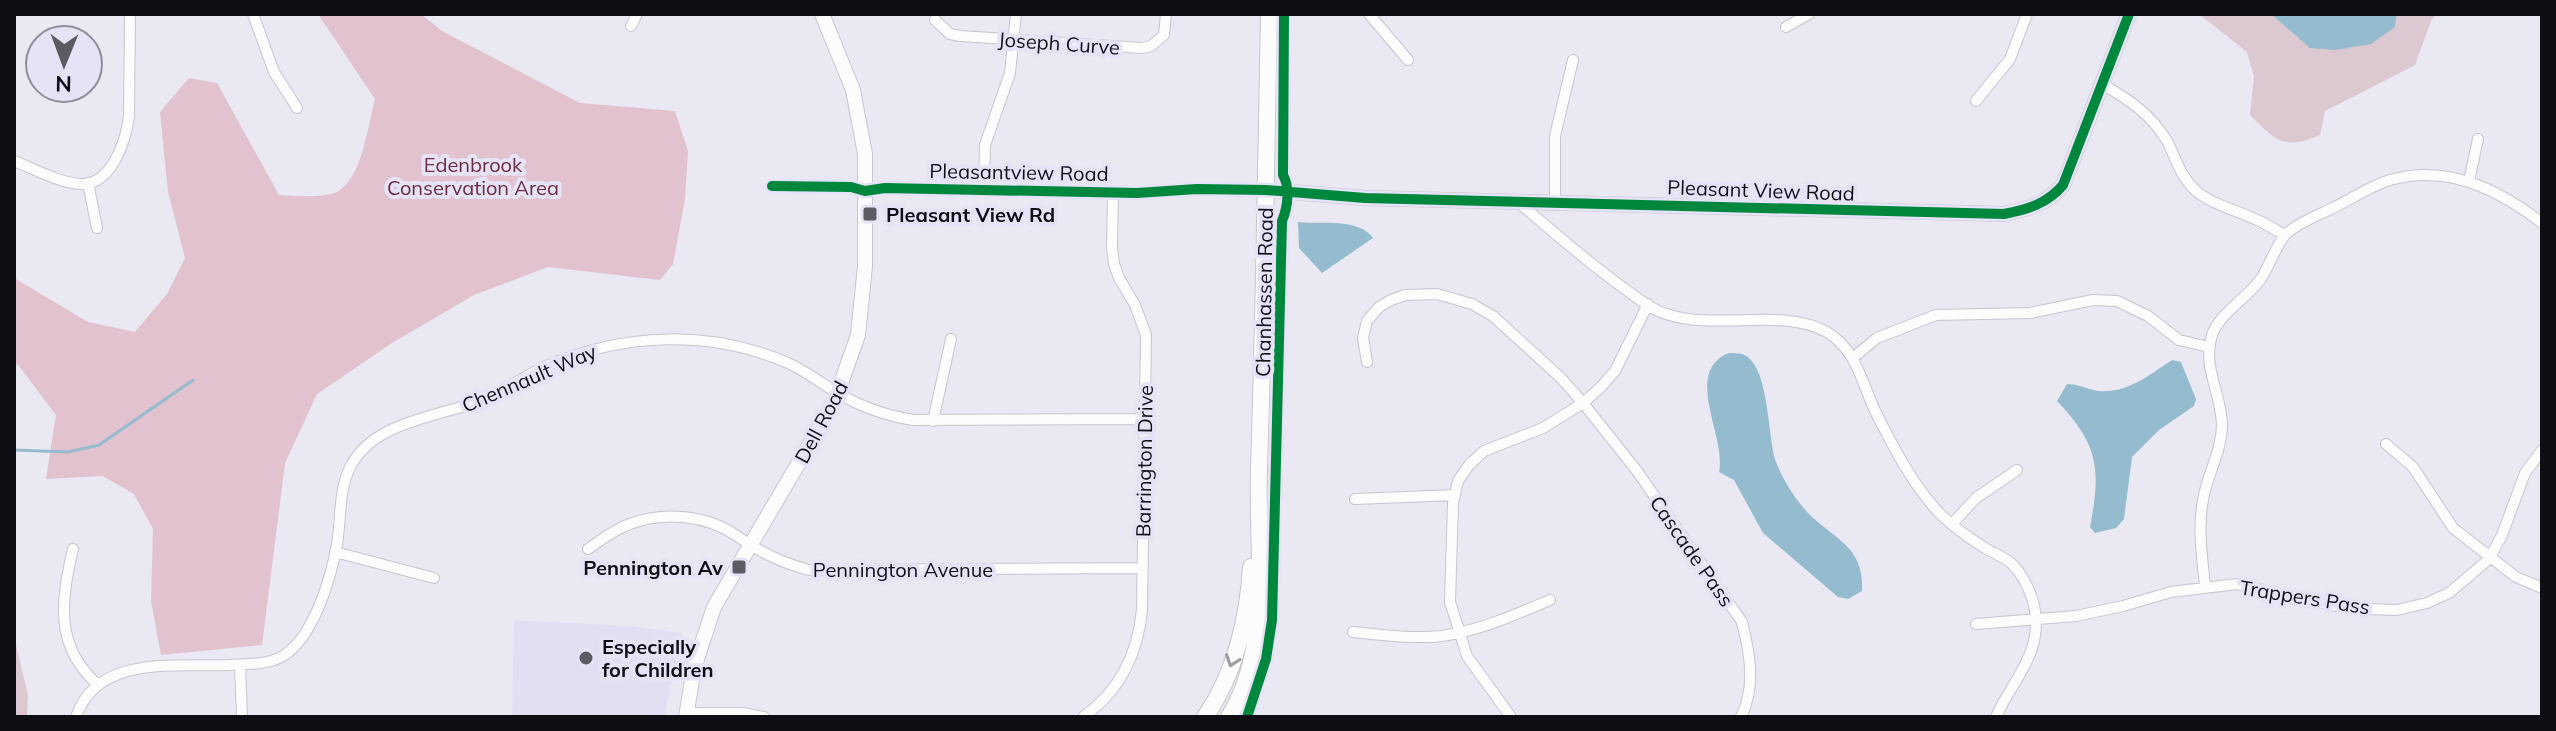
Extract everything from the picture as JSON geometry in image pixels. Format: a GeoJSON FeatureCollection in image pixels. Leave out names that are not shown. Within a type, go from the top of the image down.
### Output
{"type":"FeatureCollection","features":[{"type":"Feature","properties":{"kind":"main road","name":"Chanhassen Road"},"geometry":{"type":"LineString","coordinates":[[1258,474],[1269,14]]}},
{"type":"Feature","properties":{"kind":"main road"},"geometry":{"type":"LineString","coordinates":[[1205,717],[1219,694],[1244,622],[1258,474]]}},
{"type":"Feature","properties":{"kind":"main road"},"geometry":{"type":"LineString","coordinates":[[1229,717],[1246,679],[1257,630],[1261,546],[1258,474]]}},
{"type":"Feature","properties":{"kind":"street"},"geometry":{"type":"LineString","coordinates":[[14,161],[73,183],[88,183],[98,178],[114,161],[127,132],[130,14]]}},
{"type":"Feature","properties":{"kind":"street"},"geometry":{"type":"LineString","coordinates":[[253,14],[274,72],[297,108]]}},
{"type":"Feature","properties":{"kind":"street"},"geometry":{"type":"LineString","coordinates":[[631,26],[637,14]]}},
{"type":"Feature","properties":{"kind":"street","name":"Dell Road"},"geometry":{"type":"LineString","coordinates":[[686,715],[702,638],[728,580],[839,394],[858,335],[863,300],[865,154],[853,90],[822,14]]}},
{"type":"Feature","properties":{"kind":"street"},"geometry":{"type":"LineString","coordinates":[[984,189],[985,145],[1010,73],[1016,14]]}},
{"type":"Feature","properties":{"kind":"street","name":"Joseph Curve"},"geometry":{"type":"LineString","coordinates":[[935,20],[950,34],[1142,48],[1158,42],[1164,35],[1166,14]]}},
{"type":"Feature","properties":{"kind":"street"},"geometry":{"type":"LineString","coordinates":[[1369,14],[1408,60]]}},
{"type":"Feature","properties":{"kind":"street"},"geometry":{"type":"LineString","coordinates":[[1786,27],[1809,14]]}},
{"type":"Feature","properties":{"kind":"street"},"geometry":{"type":"LineString","coordinates":[[1976,101],[2010,59],[2027,14]]}},
{"type":"Feature","properties":{"kind":"street","name":"Pleasant View Road"},"geometry":{"type":"LineString","coordinates":[[1266,190],[1365,198],[2004,214],[2023,210],[2053,197],[2063,185],[2129,14]]}},
{"type":"Feature","properties":{"kind":"street"},"geometry":{"type":"LineString","coordinates":[[1555,202],[1555,136],[1573,60]]}},
{"type":"Feature","properties":{"kind":"street"},"geometry":{"type":"LineString","coordinates":[[2102,84],[2132,101],[2155,122],[2184,177],[2197,191],[2221,206],[2256,219],[2285,235]]}},
{"type":"Feature","properties":{"kind":"street"},"geometry":{"type":"LineString","coordinates":[[2469,181],[2478,139]]}},
{"type":"Feature","properties":{"kind":"street"},"geometry":{"type":"LineString","coordinates":[[2205,586],[2199,533],[2204,493],[2219,454],[2222,424],[2217,391],[2209,367],[2209,347],[2214,330],[2261,279],[2285,235],[2391,180],[2440,176],[2477,183],[2517,204],[2542,223]]}},
{"type":"Feature","properties":{"kind":"street"},"geometry":{"type":"LineString","coordinates":[[88,183],[97,228]]}},
{"type":"Feature","properties":{"kind":"street","name":"Pleasantview Road"},"geometry":{"type":"LineString","coordinates":[[772,186],[851,187],[865,191],[885,188],[1113,192],[1266,190]]}},
{"type":"Feature","properties":{"kind":"street","name":"Barrington Drive"},"geometry":{"type":"LineString","coordinates":[[1083,717],[1111,692],[1134,653],[1141,621],[1146,335],[1114,264],[1113,192]]}},
{"type":"Feature","properties":{"kind":"street"},"geometry":{"type":"LineString","coordinates":[[1517,201],[1598,270],[1664,314],[1727,323],[1793,321],[1814,325],[1832,335],[1854,357],[1874,408],[1900,460],[1934,507],[1964,535],[2012,564],[2026,584],[2035,619],[2033,649],[2020,678],[1996,717]]}},
{"type":"Feature","properties":{"kind":"street","name":"Cascade Pass"},"geometry":{"type":"LineString","coordinates":[[1367,362],[1363,338],[1367,321],[1379,307],[1405,295],[1437,294],[1472,304],[1493,316],[1561,378],[1637,471],[1742,622],[1749,650],[1751,680],[1741,717]]}},
{"type":"Feature","properties":{"kind":"street"},"geometry":{"type":"LineString","coordinates":[[1854,357],[1877,338],[1936,315],[2030,313],[2093,300],[2117,301],[2148,316],[2179,340],[2209,347]]}},
{"type":"Feature","properties":{"kind":"street"},"geometry":{"type":"LineString","coordinates":[[1511,717],[1467,656],[1450,602],[1458,481],[1484,451],[1543,428],[1583,403],[1615,371],[1648,304]]}},
{"type":"Feature","properties":{"kind":"street","name":"Chennault Way"},"geometry":{"type":"LineString","coordinates":[[98,685],[124,670],[240,665],[267,662],[283,656],[307,633],[335,552],[348,471],[369,442],[417,419],[490,398],[543,368],[611,344],[684,338],[721,342],[756,351],[789,363],[839,394],[893,417],[933,421],[1145,419]]}},
{"type":"Feature","properties":{"kind":"street"},"geometry":{"type":"LineString","coordinates":[[933,421],[951,339]]}},
{"type":"Feature","properties":{"kind":"street"},"geometry":{"type":"LineString","coordinates":[[2386,444],[2413,467],[2453,528],[2489,559],[2516,577],[2542,588]]}},
{"type":"Feature","properties":{"kind":"street","name":"Trappers Pass"},"geometry":{"type":"LineString","coordinates":[[1976,624],[2076,616],[2205,586],[2237,584],[2330,605],[2397,610],[2427,603],[2449,593],[2489,559],[2502,535],[2525,473],[2542,450]]}},
{"type":"Feature","properties":{"kind":"street"},"geometry":{"type":"LineString","coordinates":[[1952,524],[1976,498],[2017,470]]}},
{"type":"Feature","properties":{"kind":"street"},"geometry":{"type":"LineString","coordinates":[[1355,499],[1455,495]]}},
{"type":"Feature","properties":{"kind":"street","name":"Pennington Avenue"},"geometry":{"type":"LineString","coordinates":[[588,549],[630,524],[671,516],[713,524],[749,547],[785,564],[809,570],[1143,568]]}},
{"type":"Feature","properties":{"kind":"street"},"geometry":{"type":"LineString","coordinates":[[73,549],[64,603],[67,642],[81,670],[98,685],[85,697],[76,717]]}},
{"type":"Feature","properties":{"kind":"street"},"geometry":{"type":"LineString","coordinates":[[335,552],[434,578]]}},
{"type":"Feature","properties":{"kind":"street"},"geometry":{"type":"LineString","coordinates":[[1353,632],[1445,636],[1498,621],[1550,600]]}},
{"type":"Feature","properties":{"kind":"street"},"geometry":{"type":"LineString","coordinates":[[240,665],[242,717]]}},
{"type":"Feature","properties":{"kind":"street"},"geometry":{"type":"LineString","coordinates":[[686,715],[743,713],[764,717]]}},
{"type":"Feature","properties":{"kind":"shaded area"},"geometry":{"type":"Polygon","coordinates":[[[2199,14],[2271,14],[2310,47],[2395,27],[2397,14],[2436,14],[2415,65],[2325,111],[2320,135],[2289,142],[2274,137],[2250,115],[2254,76],[2247,52],[2199,14]]]}},
{"type":"Feature","properties":{"kind":"shaded area"},"geometry":{"type":"Polygon","coordinates":[[[514,620],[629,626],[682,633],[664,717],[512,717],[514,620]]]}},
{"type":"Feature","properties":{"kind":"shaded area"},"geometry":{"type":"Polygon","coordinates":[[[14,637],[28,695],[27,717],[14,717],[14,637]]]}},
{"type":"Feature","properties":{"kind":"green space","name":"Edenbrook Conservation Area"},"geometry":{"type":"Polygon","coordinates":[[[318,14],[421,14],[442,31],[580,103],[675,111],[688,151],[685,199],[673,264],[660,280],[548,267],[474,295],[392,343],[317,394],[285,463],[262,645],[161,655],[151,601],[153,529],[134,494],[103,476],[46,479],[56,415],[14,363],[14,278],[88,322],[135,332],[167,294],[185,258],[168,192],[160,112],[189,78],[217,83],[279,195],[325,195],[337,192],[346,185],[363,150],[375,99],[318,14]]]}},
{"type":"Feature","properties":{"kind":"water"},"geometry":{"type":"Polygon","coordinates":[[[2271,14],[2397,14],[2395,27],[2371,44],[2335,50],[2310,48],[2271,14]]]}},
{"type":"Feature","properties":{"kind":"water"},"geometry":{"type":"Polygon","coordinates":[[[1298,222],[1348,224],[1366,231],[1373,238],[1322,273],[1299,248],[1298,222]]]}},
{"type":"Feature","properties":{"kind":"water"},"geometry":{"type":"Polygon","coordinates":[[[1729,353],[1742,354],[1751,360],[1758,371],[1773,451],[1790,490],[1809,514],[1847,546],[1858,564],[1862,591],[1848,599],[1838,597],[1763,533],[1734,480],[1719,472],[1720,458],[1707,390],[1715,362],[1729,353]]]}},
{"type":"Feature","properties":{"kind":"water"},"geometry":{"type":"Polygon","coordinates":[[[2172,360],[2181,362],[2196,399],[2194,406],[2159,430],[2132,457],[2124,519],[2116,528],[2095,533],[2090,527],[2095,473],[2089,445],[2057,401],[2067,384],[2098,391],[2119,390],[2172,360]]]}},
{"type":"Feature","properties":{"kind":"waterway"},"geometry":{"type":"LineString","coordinates":[[14,450],[68,452],[99,445],[193,380]]}},
{"type":"Feature","properties":{"kind":"cycle path"},"geometry":{"type":"LineString","coordinates":[[1247,717],[1266,659],[1272,620],[1282,221],[1287,197],[1283,175],[1284,14]]}},
{"type":"Feature","properties":{"kind":"cycle path"},"geometry":{"type":"LineString","coordinates":[[772,186],[851,187],[865,191],[885,188],[1137,193],[1197,189],[1266,190],[1365,198],[2004,214],[2036,205],[2063,185],[2129,14]]}},
{"type":"Feature","properties":{"kind":"place","name":"Pleasant View Rd"},"geometry":{"type":"Point","coordinates":[870,214]}},
{"type":"Feature","properties":{"kind":"place","name":"Pennington Av"},"geometry":{"type":"Point","coordinates":[739,567]}},
{"type":"Feature","properties":{"kind":"place","name":"Especially for Children"},"geometry":{"type":"Point","coordinates":[586,658]}}]}
